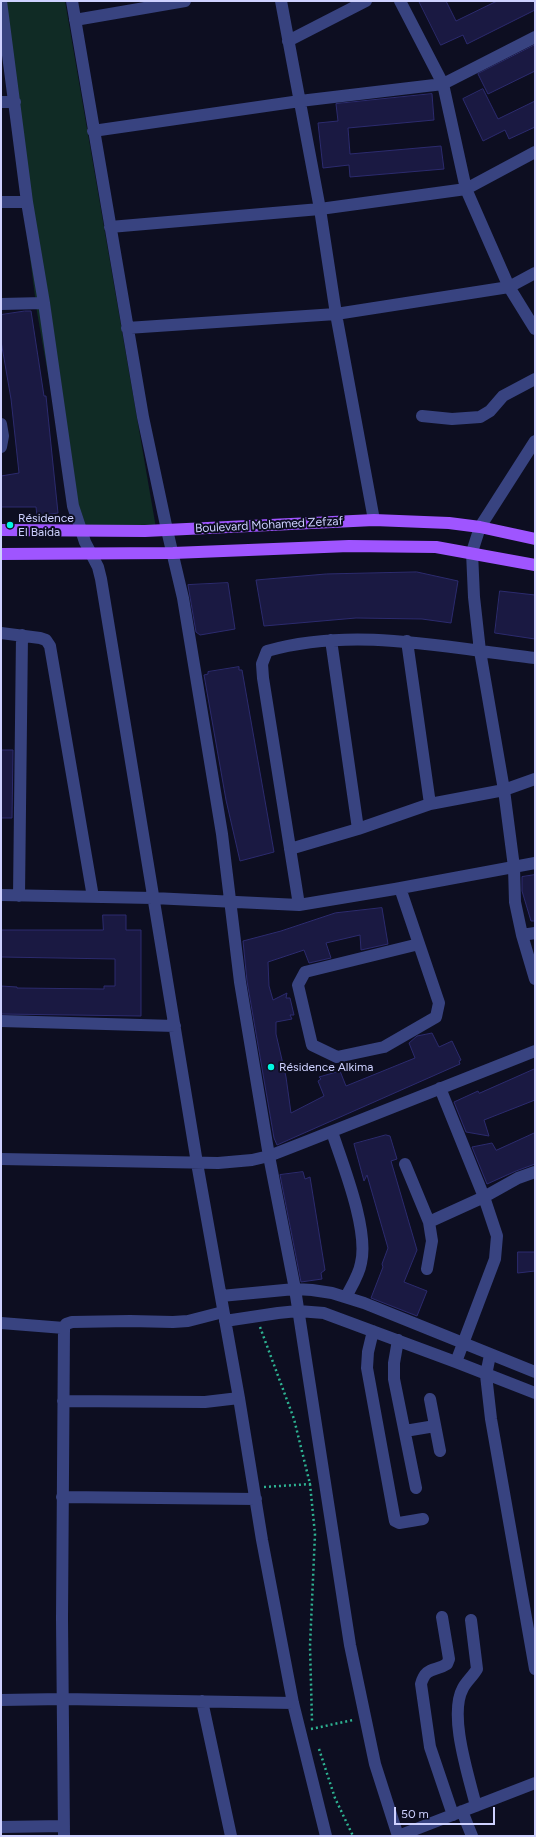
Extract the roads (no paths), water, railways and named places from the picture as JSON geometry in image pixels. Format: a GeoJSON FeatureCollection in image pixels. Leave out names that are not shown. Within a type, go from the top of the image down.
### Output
{"type":"FeatureCollection","features":[{"type":"Feature","properties":{"kind":"main road","name":"Boulevard Mohamed Zefzaf"},"geometry":{"type":"LineString","coordinates":[[1,530],[167,530],[374,520],[449,523],[480,527],[535,539]]}},
{"type":"Feature","properties":{"kind":"main road","name":"Boulevard Mohamed Zefzaf"},"geometry":{"type":"LineString","coordinates":[[1,554],[173,553],[392,546],[436,547],[472,552],[535,565]]}},
{"type":"Feature","properties":{"kind":"street"},"geometry":{"type":"LineString","coordinates":[[1,1],[27,202],[44,303],[71,492],[76,518],[98,567],[101,579],[197,1163],[255,1494],[299,1732],[326,1836]]}},
{"type":"Feature","properties":{"kind":"street"},"geometry":{"type":"LineString","coordinates":[[72,1],[127,328],[167,530],[184,598],[222,834],[240,982],[269,1156],[277,1190],[295,1289],[350,1645],[364,1718],[375,1764],[398,1836],[535,1783]]}},
{"type":"Feature","properties":{"kind":"street"},"geometry":{"type":"LineString","coordinates":[[75,20],[185,1]]}},
{"type":"Feature","properties":{"kind":"street"},"geometry":{"type":"LineString","coordinates":[[281,1],[320,209],[336,314],[374,520]]}},
{"type":"Feature","properties":{"kind":"street"},"geometry":{"type":"LineString","coordinates":[[288,41],[366,1]]}},
{"type":"Feature","properties":{"kind":"street"},"geometry":{"type":"LineString","coordinates":[[400,1],[444,84],[466,189],[510,286],[535,329]]}},
{"type":"Feature","properties":{"kind":"street"},"geometry":{"type":"LineString","coordinates":[[93,131],[300,101],[444,84],[535,37]]}},
{"type":"Feature","properties":{"kind":"street"},"geometry":{"type":"LineString","coordinates":[[1,102],[15,102]]}},
{"type":"Feature","properties":{"kind":"street"},"geometry":{"type":"LineString","coordinates":[[110,227],[320,209],[466,189],[535,152]]}},
{"type":"Feature","properties":{"kind":"street"},"geometry":{"type":"LineString","coordinates":[[1,202],[27,202]]}},
{"type":"Feature","properties":{"kind":"street"},"geometry":{"type":"LineString","coordinates":[[127,328],[336,314],[510,286],[535,273]]}},
{"type":"Feature","properties":{"kind":"street"},"geometry":{"type":"LineString","coordinates":[[1,304],[44,303]]}},
{"type":"Feature","properties":{"kind":"street"},"geometry":{"type":"LineString","coordinates":[[422,416],[452,419],[480,417],[490,411],[503,396],[535,379]]}},
{"type":"Feature","properties":{"kind":"street"},"geometry":{"type":"LineString","coordinates":[[1,424],[1,447]]}},
{"type":"Feature","properties":{"kind":"street"},"geometry":{"type":"LineString","coordinates":[[535,441],[480,527],[472,552],[474,597],[480,651],[504,790],[514,867],[515,902],[522,936],[535,979]]}},
{"type":"Feature","properties":{"kind":"street"},"geometry":{"type":"LineString","coordinates":[[1,633],[22,635],[46,640],[52,653],[93,897]]}},
{"type":"Feature","properties":{"kind":"street"},"geometry":{"type":"LineString","coordinates":[[19,896],[22,635]]}},
{"type":"Feature","properties":{"kind":"street"},"geometry":{"type":"LineString","coordinates":[[299,905],[263,678],[263,658],[267,650],[286,645],[331,640],[407,641],[535,658]]}},
{"type":"Feature","properties":{"kind":"street"},"geometry":{"type":"LineString","coordinates":[[331,640],[358,829]]}},
{"type":"Feature","properties":{"kind":"street"},"geometry":{"type":"LineString","coordinates":[[407,641],[430,804]]}},
{"type":"Feature","properties":{"kind":"street"},"geometry":{"type":"LineString","coordinates":[[290,849],[358,829],[430,804],[504,790],[535,779]]}},
{"type":"Feature","properties":{"kind":"street"},"geometry":{"type":"LineString","coordinates":[[1,896],[153,898],[299,905],[535,863]]}},
{"type":"Feature","properties":{"kind":"street"},"geometry":{"type":"LineString","coordinates":[[400,888],[419,944],[438,1003],[436,1017],[384,1046],[371,1050],[337,1057],[312,1045],[298,985],[305,972],[419,944]]}},
{"type":"Feature","properties":{"kind":"street"},"geometry":{"type":"LineString","coordinates":[[522,936],[535,933]]}},
{"type":"Feature","properties":{"kind":"street"},"geometry":{"type":"LineString","coordinates":[[1,1021],[175,1026]]}},
{"type":"Feature","properties":{"kind":"street"},"geometry":{"type":"LineString","coordinates":[[1,1159],[197,1163],[237,1162],[269,1156],[535,1051]]}},
{"type":"Feature","properties":{"kind":"street"},"geometry":{"type":"LineString","coordinates":[[440,1088],[484,1197],[497,1236],[495,1259],[456,1362]]}},
{"type":"Feature","properties":{"kind":"street"},"geometry":{"type":"LineString","coordinates":[[332,1132],[354,1198],[360,1227],[361,1264],[346,1297]]}},
{"type":"Feature","properties":{"kind":"street"},"geometry":{"type":"LineString","coordinates":[[405,1164],[429,1222],[432,1241],[427,1269]]}},
{"type":"Feature","properties":{"kind":"street"},"geometry":{"type":"LineString","coordinates":[[429,1222],[484,1197],[518,1178],[535,1172]]}},
{"type":"Feature","properties":{"kind":"street"},"geometry":{"type":"LineString","coordinates":[[221,1296],[295,1289],[321,1291],[346,1297],[535,1372]]}},
{"type":"Feature","properties":{"kind":"street"},"geometry":{"type":"LineString","coordinates":[[1,1827],[64,1831],[62,1497],[64,1328],[66,1324],[72,1322],[188,1321],[224,1316],[255,1316],[298,1311],[324,1313],[373,1330],[535,1394]]}},
{"type":"Feature","properties":{"kind":"street"},"geometry":{"type":"LineString","coordinates":[[1,1323],[64,1328]]}},
{"type":"Feature","properties":{"kind":"street"},"geometry":{"type":"LineString","coordinates":[[373,1330],[368,1352],[367,1368],[395,1521],[399,1523],[423,1519]]}},
{"type":"Feature","properties":{"kind":"street"},"geometry":{"type":"LineString","coordinates":[[398,1340],[394,1363],[394,1379],[416,1488]]}},
{"type":"Feature","properties":{"kind":"street"},"geometry":{"type":"LineString","coordinates":[[490,1355],[486,1375],[498,1467],[535,1669]]}},
{"type":"Feature","properties":{"kind":"street"},"geometry":{"type":"LineString","coordinates":[[63,1402],[204,1402],[239,1398]]}},
{"type":"Feature","properties":{"kind":"street"},"geometry":{"type":"LineString","coordinates":[[430,1399],[440,1451]]}},
{"type":"Feature","properties":{"kind":"street"},"geometry":{"type":"LineString","coordinates":[[405,1431],[435,1426]]}},
{"type":"Feature","properties":{"kind":"street"},"geometry":{"type":"LineString","coordinates":[[62,1497],[255,1494]]}},
{"type":"Feature","properties":{"kind":"street"},"geometry":{"type":"LineString","coordinates":[[442,1617],[449,1659],[448,1664],[429,1671],[423,1676],[421,1684],[430,1747],[458,1813],[472,1836]]}},
{"type":"Feature","properties":{"kind":"street"},"geometry":{"type":"LineString","coordinates":[[470,1620],[478,1669],[463,1688],[458,1703],[460,1742],[476,1806]]}},
{"type":"Feature","properties":{"kind":"street"},"geometry":{"type":"LineString","coordinates":[[1,1700],[63,1699],[293,1703]]}},
{"type":"Feature","properties":{"kind":"street"},"geometry":{"type":"LineString","coordinates":[[202,1701],[231,1836]]}},
{"type":"Feature","properties":{"kind":"place","name":"Résidence El Baida"},"geometry":{"type":"Point","coordinates":[10,525]}},
{"type":"Feature","properties":{"kind":"place","name":"Résidence Alkima"},"geometry":{"type":"Point","coordinates":[271,1067]}}]}
